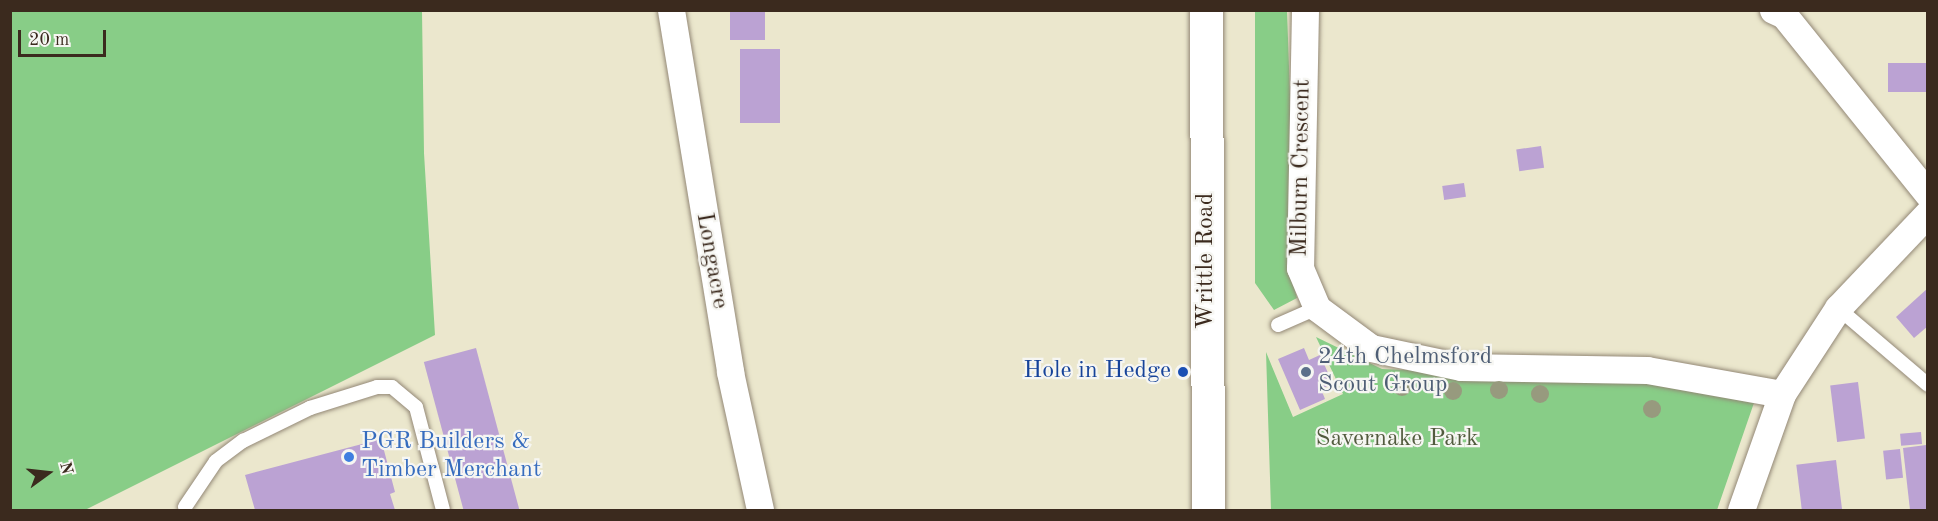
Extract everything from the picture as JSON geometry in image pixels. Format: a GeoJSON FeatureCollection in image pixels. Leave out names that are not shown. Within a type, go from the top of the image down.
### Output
{"type":"FeatureCollection","features":[{"type":"Feature","properties":{"kind":"street","name":"Longacre"},"geometry":{"type":"LineString","coordinates":[[671,10],[730,372],[760,510]]}},
{"type":"Feature","properties":{"kind":"street","name":"Writtle Road"},"geometry":{"type":"LineString","coordinates":[[1206,10],[1208,510]]}},
{"type":"Feature","properties":{"kind":"street","name":"Milburn Crescent"},"geometry":{"type":"LineString","coordinates":[[1305,10],[1300,268],[1317,308]]}},
{"type":"Feature","properties":{"kind":"street"},"geometry":{"type":"LineString","coordinates":[[1773,10],[1784,15],[1928,194]]}},
{"type":"Feature","properties":{"kind":"street"},"geometry":{"type":"LineString","coordinates":[[1741,510],[1782,394],[1838,308],[1928,213]]}},
{"type":"Feature","properties":{"kind":"street"},"geometry":{"type":"LineString","coordinates":[[1317,308],[1371,348],[1461,367],[1647,370],[1782,394]]}},
{"type":"Feature","properties":{"kind":"lane"},"geometry":{"type":"LineString","coordinates":[[1278,325],[1317,308]]}},
{"type":"Feature","properties":{"kind":"lane"},"geometry":{"type":"LineString","coordinates":[[1838,308],[1928,385]]}},
{"type":"Feature","properties":{"kind":"lane"},"geometry":{"type":"LineString","coordinates":[[171,510],[188,509],[216,461],[243,441],[310,408],[377,387],[392,387],[416,408],[443,510]]}},
{"type":"Feature","properties":{"kind":"green space"},"geometry":{"type":"Polygon","coordinates":[[[10,11],[422,11],[424,153],[435,335],[85,510],[11,510],[10,11]]]}},
{"type":"Feature","properties":{"kind":"green space"},"geometry":{"type":"Polygon","coordinates":[[[1255,11],[1287,11],[1291,123],[1288,265],[1297,298],[1274,310],[1255,283],[1255,11]]]}},
{"type":"Feature","properties":{"kind":"green space","name":"Savernake Park"},"geometry":{"type":"Polygon","coordinates":[[[1316,337],[1382,369],[1650,380],[1756,397],[1717,510],[1271,510],[1266,352],[1293,417],[1343,394],[1316,337]]]}},
{"type":"Feature","properties":{"kind":"building"},"geometry":{"type":"Polygon","coordinates":[[[730,10],[765,10],[765,40],[730,40],[730,10]]]}},
{"type":"Feature","properties":{"kind":"building"},"geometry":{"type":"Polygon","coordinates":[[[740,49],[780,49],[780,123],[740,123],[740,49]]]}},
{"type":"Feature","properties":{"kind":"building"},"geometry":{"type":"Polygon","coordinates":[[[1888,63],[1928,63],[1928,92],[1888,92],[1888,63]]]}},
{"type":"Feature","properties":{"kind":"building"},"geometry":{"type":"Polygon","coordinates":[[[1541,146],[1544,168],[1519,171],[1516,149],[1541,146]]]}},
{"type":"Feature","properties":{"kind":"building"},"geometry":{"type":"Polygon","coordinates":[[[1464,183],[1466,197],[1444,200],[1442,186],[1464,183]]]}},
{"type":"Feature","properties":{"kind":"building"},"geometry":{"type":"Polygon","coordinates":[[[1928,288],[1928,326],[1914,338],[1896,317],[1928,288]]]}},
{"type":"Feature","properties":{"kind":"building"},"geometry":{"type":"Polygon","coordinates":[[[476,348],[519,509],[464,510],[424,362],[476,348]]]}},
{"type":"Feature","properties":{"kind":"building","name":"24th Chelmsford Scout Group"},"geometry":{"type":"Polygon","coordinates":[[[1304,348],[1309,360],[1320,355],[1333,384],[1321,389],[1325,399],[1300,410],[1278,359],[1304,348]]]}},
{"type":"Feature","properties":{"kind":"building"},"geometry":{"type":"Polygon","coordinates":[[[1858,382],[1865,439],[1837,442],[1830,385],[1858,382]]]}},
{"type":"Feature","properties":{"kind":"building"},"geometry":{"type":"Polygon","coordinates":[[[1921,432],[1922,444],[1901,446],[1900,434],[1921,432]]]}},
{"type":"Feature","properties":{"kind":"building","name":"PGR Builders & Timber Merchant"},"geometry":{"type":"Polygon","coordinates":[[[381,439],[395,492],[390,494],[395,510],[255,510],[245,475],[381,439]]]}},
{"type":"Feature","properties":{"kind":"building"},"geometry":{"type":"Polygon","coordinates":[[[1926,445],[1928,510],[1910,510],[1903,448],[1926,445]]]}},
{"type":"Feature","properties":{"kind":"building"},"geometry":{"type":"Polygon","coordinates":[[[1900,449],[1903,478],[1886,480],[1883,451],[1900,449]]]}},
{"type":"Feature","properties":{"kind":"building"},"geometry":{"type":"Polygon","coordinates":[[[1836,460],[1842,510],[1802,510],[1796,465],[1836,460]]]}},
{"type":"Feature","properties":{"kind":"place","name":"Hole in Hedge"},"geometry":{"type":"Point","coordinates":[1183,372]}},
{"type":"Feature","properties":{"kind":"place","name":"24th Chelmsford Scout Group"},"geometry":{"type":"Point","coordinates":[1306,372]}},
{"type":"Feature","properties":{"kind":"place","name":"PGR Builders & Timber Merchant"},"geometry":{"type":"Point","coordinates":[349,457]}}]}
